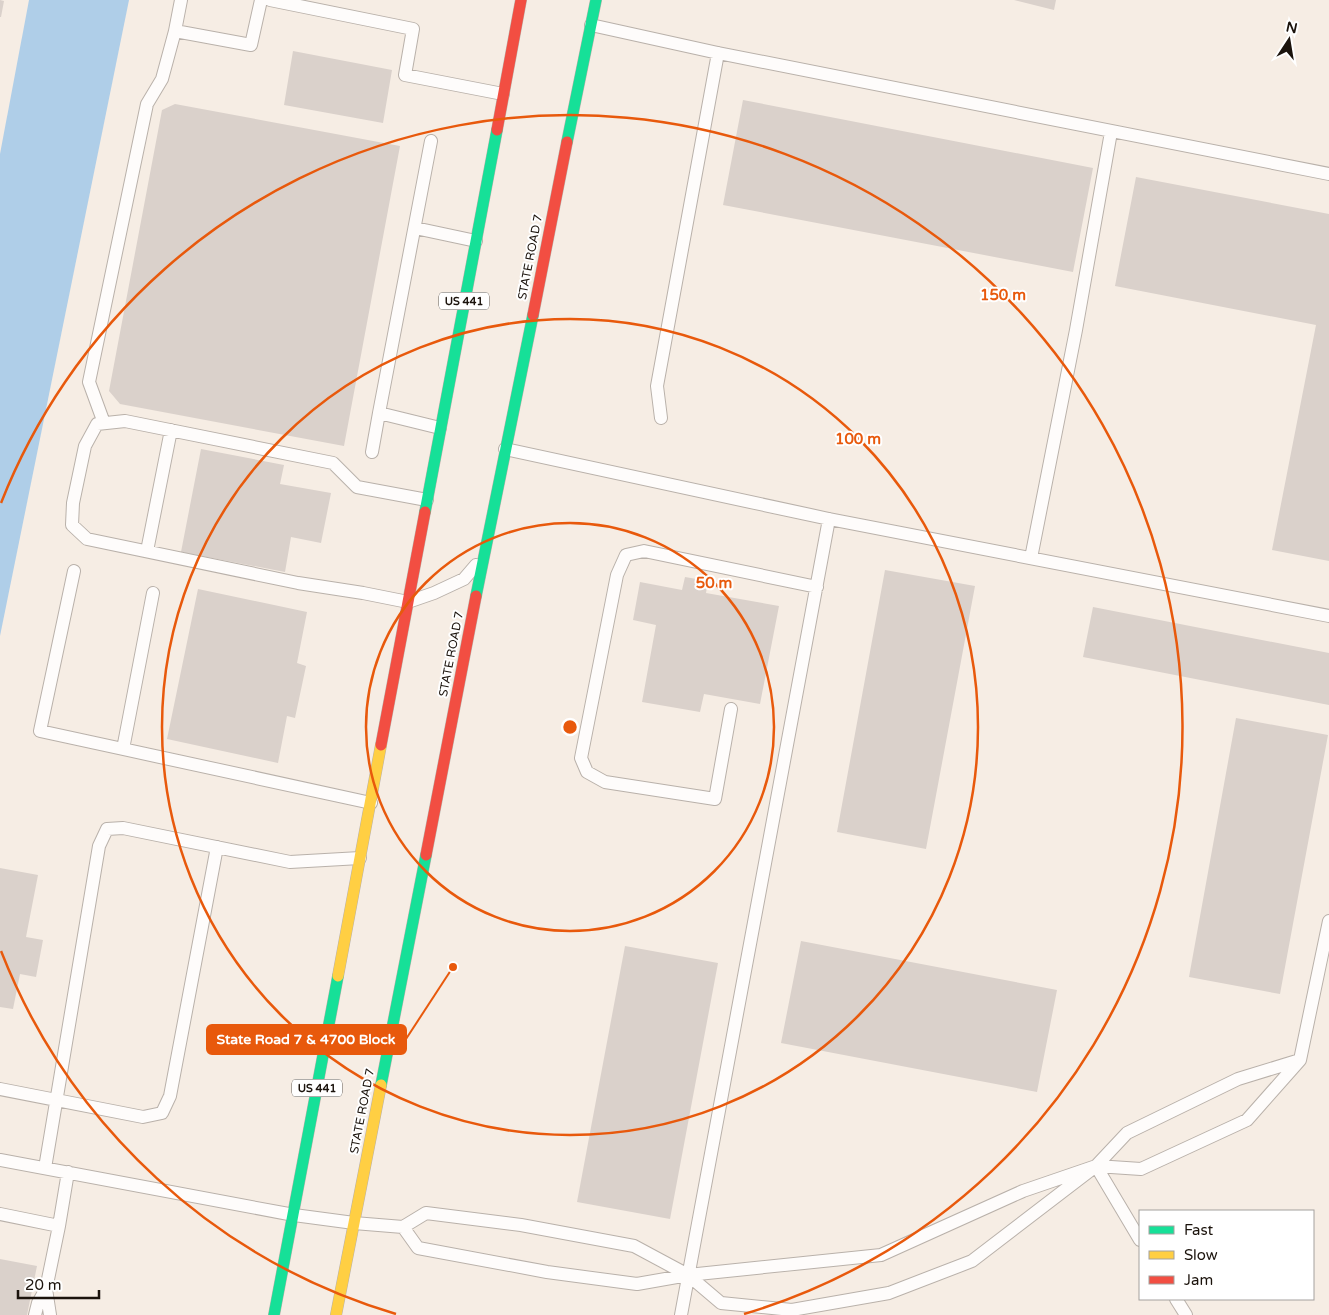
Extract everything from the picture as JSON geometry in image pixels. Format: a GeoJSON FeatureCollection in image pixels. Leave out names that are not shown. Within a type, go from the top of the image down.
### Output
{"type":"FeatureCollection","features":[{"type":"Feature","properties":{"kind":"main road","name":"US 441"},"geometry":{"type":"LineString","coordinates":[[274,1315],[520,0]]}},
{"type":"Feature","properties":{"kind":"main road","name":"STATE ROAD 7"},"geometry":{"type":"LineString","coordinates":[[336,1315],[484,556],[596,0]]}},
{"type":"Feature","properties":{"kind":"lane"},"geometry":{"type":"LineString","coordinates":[[104,423],[89,382],[148,104],[162,79],[181,0]]}},
{"type":"Feature","properties":{"kind":"lane"},"geometry":{"type":"LineString","coordinates":[[175,31],[251,46],[260,0]]}},
{"type":"Feature","properties":{"kind":"lane"},"geometry":{"type":"LineString","coordinates":[[270,0],[413,29],[405,75],[503,94]]}},
{"type":"Feature","properties":{"kind":"lane"},"geometry":{"type":"LineString","coordinates":[[591,26],[1111,132],[1329,174]]}},
{"type":"Feature","properties":{"kind":"lane"},"geometry":{"type":"LineString","coordinates":[[661,418],[657,386],[718,53]]}},
{"type":"Feature","properties":{"kind":"lane"},"geometry":{"type":"LineString","coordinates":[[1031,558],[1076,330],[1111,132]]}},
{"type":"Feature","properties":{"kind":"lane"},"geometry":{"type":"LineString","coordinates":[[372,452],[431,141]]}},
{"type":"Feature","properties":{"kind":"lane"},"geometry":{"type":"LineString","coordinates":[[414,228],[476,241]]}},
{"type":"Feature","properties":{"kind":"lane"},"geometry":{"type":"LineString","coordinates":[[379,413],[440,428]]}},
{"type":"Feature","properties":{"kind":"lane"},"geometry":{"type":"LineString","coordinates":[[427,500],[357,487],[332,463],[125,421],[97,424],[85,446],[73,503],[72,525],[87,539],[298,584],[363,593],[408,602],[434,593],[464,579],[484,556]]}},
{"type":"Feature","properties":{"kind":"lane"},"geometry":{"type":"LineString","coordinates":[[147,551],[171,430]]}},
{"type":"Feature","properties":{"kind":"lane"},"geometry":{"type":"LineString","coordinates":[[506,449],[829,519],[1329,616]]}},
{"type":"Feature","properties":{"kind":"lane"},"geometry":{"type":"LineString","coordinates":[[681,1315],[829,519]]}},
{"type":"Feature","properties":{"kind":"lane"},"geometry":{"type":"LineString","coordinates":[[731,709],[715,799],[605,782],[587,772],[581,758],[617,574],[626,555],[644,551],[817,587]]}},
{"type":"Feature","properties":{"kind":"lane"},"geometry":{"type":"LineString","coordinates":[[74,571],[40,731],[371,803]]}},
{"type":"Feature","properties":{"kind":"lane"},"geometry":{"type":"LineString","coordinates":[[123,749],[153,593]]}},
{"type":"Feature","properties":{"kind":"lane"},"geometry":{"type":"LineString","coordinates":[[45,1168],[99,846],[107,829],[123,828],[290,862],[360,858]]}},
{"type":"Feature","properties":{"kind":"lane"},"geometry":{"type":"LineString","coordinates":[[0,1089],[143,1117],[162,1113],[170,1096],[217,847]]}},
{"type":"Feature","properties":{"kind":"lane"},"geometry":{"type":"LineString","coordinates":[[403,1227],[418,1248],[547,1272],[636,1284],[688,1275],[880,1255],[1023,1191],[1096,1166],[1141,1169],[1247,1120],[1300,1060],[1329,921]]}},
{"type":"Feature","properties":{"kind":"lane"},"geometry":{"type":"LineString","coordinates":[[0,1160],[294,1215],[403,1227],[426,1213],[521,1225],[634,1246],[688,1275],[721,1303],[792,1310],[889,1293],[972,1262],[1096,1166],[1126,1133],[1238,1079],[1300,1060]]}},
{"type":"Feature","properties":{"kind":"lane"},"geometry":{"type":"LineString","coordinates":[[1096,1166],[1139,1238]]}},
{"type":"Feature","properties":{"kind":"lane"},"geometry":{"type":"LineString","coordinates":[[35,1315],[38,1303],[46,1289],[68,1172]]}},
{"type":"Feature","properties":{"kind":"lane"},"geometry":{"type":"LineString","coordinates":[[0,1214],[59,1226]]}},
{"type":"Feature","properties":{"kind":"lane"},"geometry":{"type":"LineString","coordinates":[[46,1289],[50,1315]]}},
{"type":"Feature","properties":{"kind":"lane"},"geometry":{"type":"LineString","coordinates":[[1177,1300],[1186,1315]]}},
{"type":"Feature","properties":{"kind":"water"},"geometry":{"type":"Polygon","coordinates":[[[29,0],[129,0],[0,636],[0,154],[29,0]]]}},
{"type":"Feature","properties":{"kind":"building"},"geometry":{"type":"Polygon","coordinates":[[[0,0],[4,1],[1,17],[0,17],[0,0]]]}},
{"type":"Feature","properties":{"kind":"building"},"geometry":{"type":"Polygon","coordinates":[[[1014,0],[1056,0],[1054,10],[1014,0]]]}},
{"type":"Feature","properties":{"kind":"building"},"geometry":{"type":"Polygon","coordinates":[[[293,51],[392,70],[383,123],[284,105],[293,51]]]}},
{"type":"Feature","properties":{"kind":"building"},"geometry":{"type":"Polygon","coordinates":[[[743,100],[1093,168],[1073,272],[723,205],[743,100]]]}},
{"type":"Feature","properties":{"kind":"building"},"geometry":{"type":"Polygon","coordinates":[[[175,104],[400,146],[344,446],[120,404],[109,391],[162,110],[175,104]]]}},
{"type":"Feature","properties":{"kind":"building"},"geometry":{"type":"Polygon","coordinates":[[[1136,177],[1329,214],[1329,561],[1272,550],[1316,325],[1115,286],[1136,177]]]}},
{"type":"Feature","properties":{"kind":"building"},"geometry":{"type":"Polygon","coordinates":[[[201,449],[284,465],[280,484],[331,493],[321,543],[291,537],[285,572],[181,552],[201,449]]]}},
{"type":"Feature","properties":{"kind":"building"},"geometry":{"type":"Polygon","coordinates":[[[885,570],[975,586],[926,849],[837,832],[885,570]]]}},
{"type":"Feature","properties":{"kind":"building"},"geometry":{"type":"Polygon","coordinates":[[[685,577],[708,581],[706,593],[779,606],[760,704],[704,694],[700,712],[642,702],[656,625],[633,620],[640,582],[682,590],[685,577]]]}},
{"type":"Feature","properties":{"kind":"building"},"geometry":{"type":"Polygon","coordinates":[[[198,589],[307,612],[297,663],[306,666],[295,718],[287,716],[278,763],[167,739],[198,589]]]}},
{"type":"Feature","properties":{"kind":"building"},"geometry":{"type":"Polygon","coordinates":[[[1093,607],[1329,653],[1329,705],[1083,657],[1093,607]]]}},
{"type":"Feature","properties":{"kind":"building"},"geometry":{"type":"Polygon","coordinates":[[[1236,718],[1328,735],[1280,994],[1189,977],[1236,718]]]}},
{"type":"Feature","properties":{"kind":"building"},"geometry":{"type":"Polygon","coordinates":[[[0,868],[38,875],[26,937],[43,940],[36,977],[20,974],[13,1009],[0,1007],[0,868]]]}},
{"type":"Feature","properties":{"kind":"building"},"geometry":{"type":"Polygon","coordinates":[[[801,941],[1057,990],[1037,1092],[781,1043],[801,941]]]}},
{"type":"Feature","properties":{"kind":"building"},"geometry":{"type":"Polygon","coordinates":[[[625,946],[718,963],[670,1219],[577,1202],[625,946]]]}},
{"type":"Feature","properties":{"kind":"building"},"geometry":{"type":"Polygon","coordinates":[[[0,1259],[37,1266],[27,1315],[0,1315],[0,1259]]]}},
{"type":"Feature","properties":{"kind":"traffic: fast"},"geometry":{"type":"LineString","coordinates":[[567,142],[596,0]]}},
{"type":"Feature","properties":{"kind":"traffic: fast"},"geometry":{"type":"LineString","coordinates":[[425,512],[497,130]]}},
{"type":"Feature","properties":{"kind":"traffic: fast"},"geometry":{"type":"LineString","coordinates":[[476,596],[533,315]]}},
{"type":"Feature","properties":{"kind":"traffic: fast"},"geometry":{"type":"LineString","coordinates":[[381,1085],[426,855]]}},
{"type":"Feature","properties":{"kind":"traffic: fast"},"geometry":{"type":"LineString","coordinates":[[274,1315],[338,976]]}},
{"type":"Feature","properties":{"kind":"traffic: slow"},"geometry":{"type":"LineString","coordinates":[[338,976],[381,745]]}},
{"type":"Feature","properties":{"kind":"traffic: slow"},"geometry":{"type":"LineString","coordinates":[[336,1315],[381,1085]]}},
{"type":"Feature","properties":{"kind":"traffic: jam"},"geometry":{"type":"LineString","coordinates":[[497,130],[521,0]]}},
{"type":"Feature","properties":{"kind":"traffic: jam"},"geometry":{"type":"LineString","coordinates":[[533,315],[567,142]]}},
{"type":"Feature","properties":{"kind":"traffic: jam"},"geometry":{"type":"LineString","coordinates":[[381,745],[425,512]]}},
{"type":"Feature","properties":{"kind":"traffic: jam"},"geometry":{"type":"LineString","coordinates":[[426,855],[476,596]]}},
{"type":"Feature","properties":{"kind":"place","name":"State Road 7 & 4700 Block"},"geometry":{"type":"Point","coordinates":[453,967]}}]}
